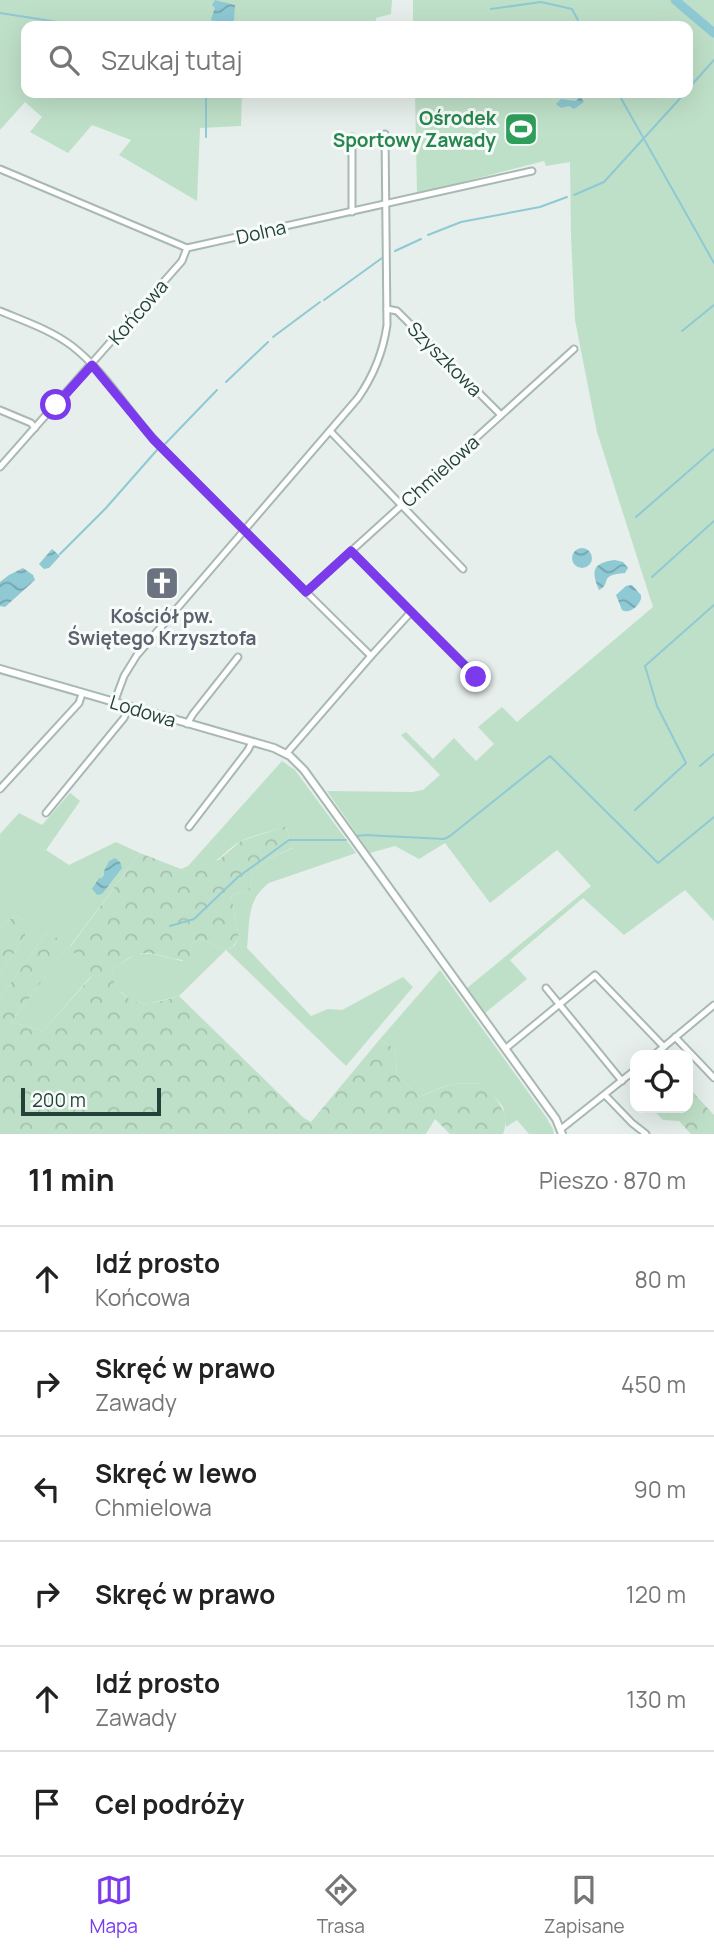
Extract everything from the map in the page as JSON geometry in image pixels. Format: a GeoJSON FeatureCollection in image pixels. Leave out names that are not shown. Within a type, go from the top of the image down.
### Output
{"type":"FeatureCollection","features":[{"type":"Feature","properties":{"kind":"street"},"geometry":{"type":"LineString","coordinates":[[114,703],[124,676],[137,655],[358,398],[376,369],[385,337],[387,309],[385,134]]}},
{"type":"Feature","properties":{"kind":"street"},"geometry":{"type":"LineString","coordinates":[[352,137],[352,212]]}},
{"type":"Feature","properties":{"kind":"street"},"geometry":{"type":"LineString","coordinates":[[0,169],[187,248]]}},
{"type":"Feature","properties":{"kind":"street","name":"Dolna"},"geometry":{"type":"LineString","coordinates":[[187,248],[532,171]]}},
{"type":"Feature","properties":{"kind":"street","name":"Końcowa"},"geometry":{"type":"LineString","coordinates":[[0,467],[182,261],[187,248]]}},
{"type":"Feature","properties":{"kind":"street","name":"Szyszkowa"},"geometry":{"type":"LineString","coordinates":[[387,309],[397,311],[501,415]]}},
{"type":"Feature","properties":{"kind":"street"},"geometry":{"type":"LineString","coordinates":[[0,311],[64,340],[92,365],[153,439],[371,656]]}},
{"type":"Feature","properties":{"kind":"street","name":"Chmielowa"},"geometry":{"type":"LineString","coordinates":[[306,592],[574,349]]}},
{"type":"Feature","properties":{"kind":"street"},"geometry":{"type":"LineString","coordinates":[[0,410],[31,423],[36,428]]}},
{"type":"Feature","properties":{"kind":"street"},"geometry":{"type":"LineString","coordinates":[[330,431],[463,569]]}},
{"type":"Feature","properties":{"kind":"street"},"geometry":{"type":"LineString","coordinates":[[351,551],[476,677]]}},
{"type":"Feature","properties":{"kind":"street"},"geometry":{"type":"LineString","coordinates":[[411,612],[286,754],[304,770],[556,1119],[562,1132],[630,1074]]}},
{"type":"Feature","properties":{"kind":"street"},"geometry":{"type":"LineString","coordinates":[[187,724],[238,657]]}},
{"type":"Feature","properties":{"kind":"street","name":"Lodowa"},"geometry":{"type":"LineString","coordinates":[[0,670],[274,748],[286,754]]}},
{"type":"Feature","properties":{"kind":"street"},"geometry":{"type":"LineString","coordinates":[[0,789],[79,704],[82,694]]}},
{"type":"Feature","properties":{"kind":"street"},"geometry":{"type":"LineString","coordinates":[[46,813],[124,718],[129,707]]}},
{"type":"Feature","properties":{"kind":"street"},"geometry":{"type":"LineString","coordinates":[[189,827],[252,742]]}},
{"type":"Feature","properties":{"kind":"street"},"geometry":{"type":"LineString","coordinates":[[505,1049],[595,975],[664,1047]]}},
{"type":"Feature","properties":{"kind":"street"},"geometry":{"type":"LineString","coordinates":[[546,988],[622,1081]]}},
{"type":"Feature","properties":{"kind":"street"},"geometry":{"type":"LineString","coordinates":[[660,1050],[714,1005]]}},
{"type":"Feature","properties":{"kind":"street"},"geometry":{"type":"LineString","coordinates":[[675,1037],[714,1078]]}},
{"type":"Feature","properties":{"kind":"street"},"geometry":{"type":"LineString","coordinates":[[605,1095],[646,1134]]}},
{"type":"Feature","properties":{"kind":"green space"},"geometry":{"type":"Polygon","coordinates":[[[0,0],[392,0],[391,14],[376,18],[376,21],[21,21],[21,98],[242,98],[241,126],[200,128],[197,201],[119,155],[131,140],[92,125],[68,153],[30,132],[42,117],[25,102],[0,130],[0,0]]]}},
{"type":"Feature","properties":{"kind":"green space"},"geometry":{"type":"Polygon","coordinates":[[[413,0],[714,0],[714,921],[685,890],[624,935],[583,898],[510,960],[527,979],[485,1013],[467,988],[591,886],[557,850],[490,903],[445,843],[419,859],[395,846],[370,853],[327,791],[423,790],[440,775],[401,735],[406,732],[433,759],[454,738],[476,761],[494,744],[478,727],[502,707],[517,722],[653,607],[597,432],[575,320],[570,162],[546,166],[544,161],[417,194],[415,98],[693,98],[693,21],[413,21],[413,0]]]}},
{"type":"Feature","properties":{"kind":"green space"},"geometry":{"type":"Polygon","coordinates":[[[282,761],[295,770],[356,853],[269,883],[253,904],[247,948],[311,1016],[328,1009],[342,1010],[403,977],[413,987],[346,1066],[226,950],[234,946],[239,938],[231,895],[250,890],[253,873],[268,859],[293,848],[287,827],[243,840],[206,865],[188,866],[282,761]]]}},
{"type":"Feature","properties":{"kind":"green space"},"geometry":{"type":"Polygon","coordinates":[[[70,793],[80,801],[46,850],[69,865],[116,842],[140,853],[70,946],[91,976],[43,1031],[11,1022],[68,946],[47,932],[0,998],[0,974],[25,936],[25,920],[15,915],[0,929],[0,834],[19,813],[42,825],[70,793]]]}},
{"type":"Feature","properties":{"kind":"green space"},"geometry":{"type":"Polygon","coordinates":[[[287,826],[289,840],[294,847],[268,859],[253,873],[250,890],[231,895],[239,938],[233,946],[226,950],[201,939],[193,942],[190,951],[192,960],[147,953],[133,956],[113,969],[117,986],[130,1000],[143,1003],[179,996],[311,1122],[380,1039],[395,1049],[397,1075],[420,1097],[451,1085],[485,1084],[504,1113],[503,1134],[450,1134],[435,1119],[426,1134],[0,1134],[0,998],[47,932],[69,945],[11,1022],[43,1031],[91,977],[70,947],[140,853],[181,869],[203,866],[220,859],[241,841],[287,826]]]}},
{"type":"Feature","properties":{"kind":"green space"},"geometry":{"type":"Polygon","coordinates":[[[15,915],[25,920],[25,936],[0,974],[0,929],[15,915]]]}},
{"type":"Feature","properties":{"kind":"green space"},"geometry":{"type":"Polygon","coordinates":[[[201,939],[226,950],[179,996],[151,1003],[131,1001],[117,988],[113,978],[113,969],[136,954],[153,954],[182,961],[193,942],[201,939]]]}},
{"type":"Feature","properties":{"kind":"green space"},"geometry":{"type":"Polygon","coordinates":[[[440,970],[546,1117],[554,1134],[529,1134],[517,1120],[506,1127],[503,1107],[484,1084],[451,1085],[420,1097],[397,1075],[395,1049],[380,1039],[440,970]]]}},
{"type":"Feature","properties":{"kind":"green space"},"geometry":{"type":"Polygon","coordinates":[[[693,1092],[714,1115],[714,1134],[691,1134],[679,1121],[663,1120],[656,1113],[693,1113],[693,1092]]]}},
{"type":"Feature","properties":{"kind":"water"},"geometry":{"type":"Polygon","coordinates":[[[215,0],[235,5],[234,21],[212,21],[215,8],[212,5],[215,0]]]}},
{"type":"Feature","properties":{"kind":"water"},"geometry":{"type":"Polygon","coordinates":[[[582,98],[584,102],[574,109],[569,106],[561,108],[556,104],[561,99],[575,101],[582,98]]]}},
{"type":"Feature","properties":{"kind":"water"},"geometry":{"type":"Polygon","coordinates":[[[582,548],[589,551],[592,558],[589,565],[582,568],[575,565],[572,558],[575,551],[582,548]]]}},
{"type":"Feature","properties":{"kind":"water"},"geometry":{"type":"Polygon","coordinates":[[[52,549],[60,556],[49,568],[44,569],[39,564],[52,549]]]}},
{"type":"Feature","properties":{"kind":"water"},"geometry":{"type":"Polygon","coordinates":[[[615,560],[623,562],[628,568],[625,573],[608,577],[599,590],[595,569],[602,563],[615,560]]]}},
{"type":"Feature","properties":{"kind":"water"},"geometry":{"type":"Polygon","coordinates":[[[23,568],[33,575],[35,580],[5,607],[0,606],[0,582],[23,568]]]}},
{"type":"Feature","properties":{"kind":"water"},"geometry":{"type":"Polygon","coordinates":[[[632,585],[641,595],[641,599],[633,609],[622,610],[616,595],[626,586],[632,585]]]}},
{"type":"Feature","properties":{"kind":"water"},"geometry":{"type":"Polygon","coordinates":[[[115,858],[122,868],[102,894],[97,895],[92,889],[104,875],[109,861],[115,858]]]}},
{"type":"Feature","properties":{"kind":"waterway"},"geometry":{"type":"LineString","coordinates":[[675,0],[714,33]]}},
{"type":"Feature","properties":{"kind":"waterway"},"geometry":{"type":"LineString","coordinates":[[491,9],[541,2],[572,9],[578,21]]}},
{"type":"Feature","properties":{"kind":"waterway"},"geometry":{"type":"LineString","coordinates":[[0,13],[51,21]]}},
{"type":"Feature","properties":{"kind":"waterway"},"geometry":{"type":"LineString","coordinates":[[693,83],[714,60]]}},
{"type":"Feature","properties":{"kind":"waterway"},"geometry":{"type":"LineString","coordinates":[[206,98],[206,137]]}},
{"type":"Feature","properties":{"kind":"waterway"},"geometry":{"type":"LineString","coordinates":[[621,98],[714,263]]}},
{"type":"Feature","properties":{"kind":"waterway"},"geometry":{"type":"LineString","coordinates":[[574,195],[604,182],[680,98]]}},
{"type":"Feature","properties":{"kind":"waterway"},"geometry":{"type":"LineString","coordinates":[[428,235],[461,222],[540,207],[567,197]]}},
{"type":"Feature","properties":{"kind":"waterway"},"geometry":{"type":"LineString","coordinates":[[395,251],[421,239]]}},
{"type":"Feature","properties":{"kind":"waterway"},"geometry":{"type":"LineString","coordinates":[[324,300],[382,258]]}},
{"type":"Feature","properties":{"kind":"waterway"},"geometry":{"type":"LineString","coordinates":[[273,337],[320,302]]}},
{"type":"Feature","properties":{"kind":"waterway"},"geometry":{"type":"LineString","coordinates":[[682,331],[714,305]]}},
{"type":"Feature","properties":{"kind":"waterway"},"geometry":{"type":"LineString","coordinates":[[226,382],[268,342]]}},
{"type":"Feature","properties":{"kind":"waterway"},"geometry":{"type":"LineString","coordinates":[[164,445],[217,390]]}},
{"type":"Feature","properties":{"kind":"waterway"},"geometry":{"type":"LineString","coordinates":[[636,517],[714,449]]}},
{"type":"Feature","properties":{"kind":"waterway"},"geometry":{"type":"LineString","coordinates":[[60,554],[106,508],[157,450]]}},
{"type":"Feature","properties":{"kind":"waterway"},"geometry":{"type":"LineString","coordinates":[[652,577],[714,521]]}},
{"type":"Feature","properties":{"kind":"waterway"},"geometry":{"type":"LineString","coordinates":[[635,810],[686,763],[657,706],[645,666],[714,605]]}},
{"type":"Feature","properties":{"kind":"waterway"},"geometry":{"type":"LineString","coordinates":[[700,766],[714,754]]}},
{"type":"Feature","properties":{"kind":"waterway"},"geometry":{"type":"LineString","coordinates":[[357,836],[444,839],[550,756],[658,863],[714,817]]}},
{"type":"Feature","properties":{"kind":"waterway"},"geometry":{"type":"LineString","coordinates":[[170,926],[194,919],[238,877],[289,840],[346,840]]}},
{"type":"Feature","properties":{"kind":"place","name":"Ośrodek Sportowy Zawady"},"geometry":{"type":"Point","coordinates":[521,129]}},
{"type":"Feature","properties":{"kind":"place","name":"Kościół pw. Świętego Krzysztofa"},"geometry":{"type":"Point","coordinates":[162,583]}},
{"type":"Feature","properties":{"kind":"route"},"geometry":{"type":"LineString","coordinates":[[56,405],[92,365],[153,439],[306,592],[351,551],[476,677]]}}]}
